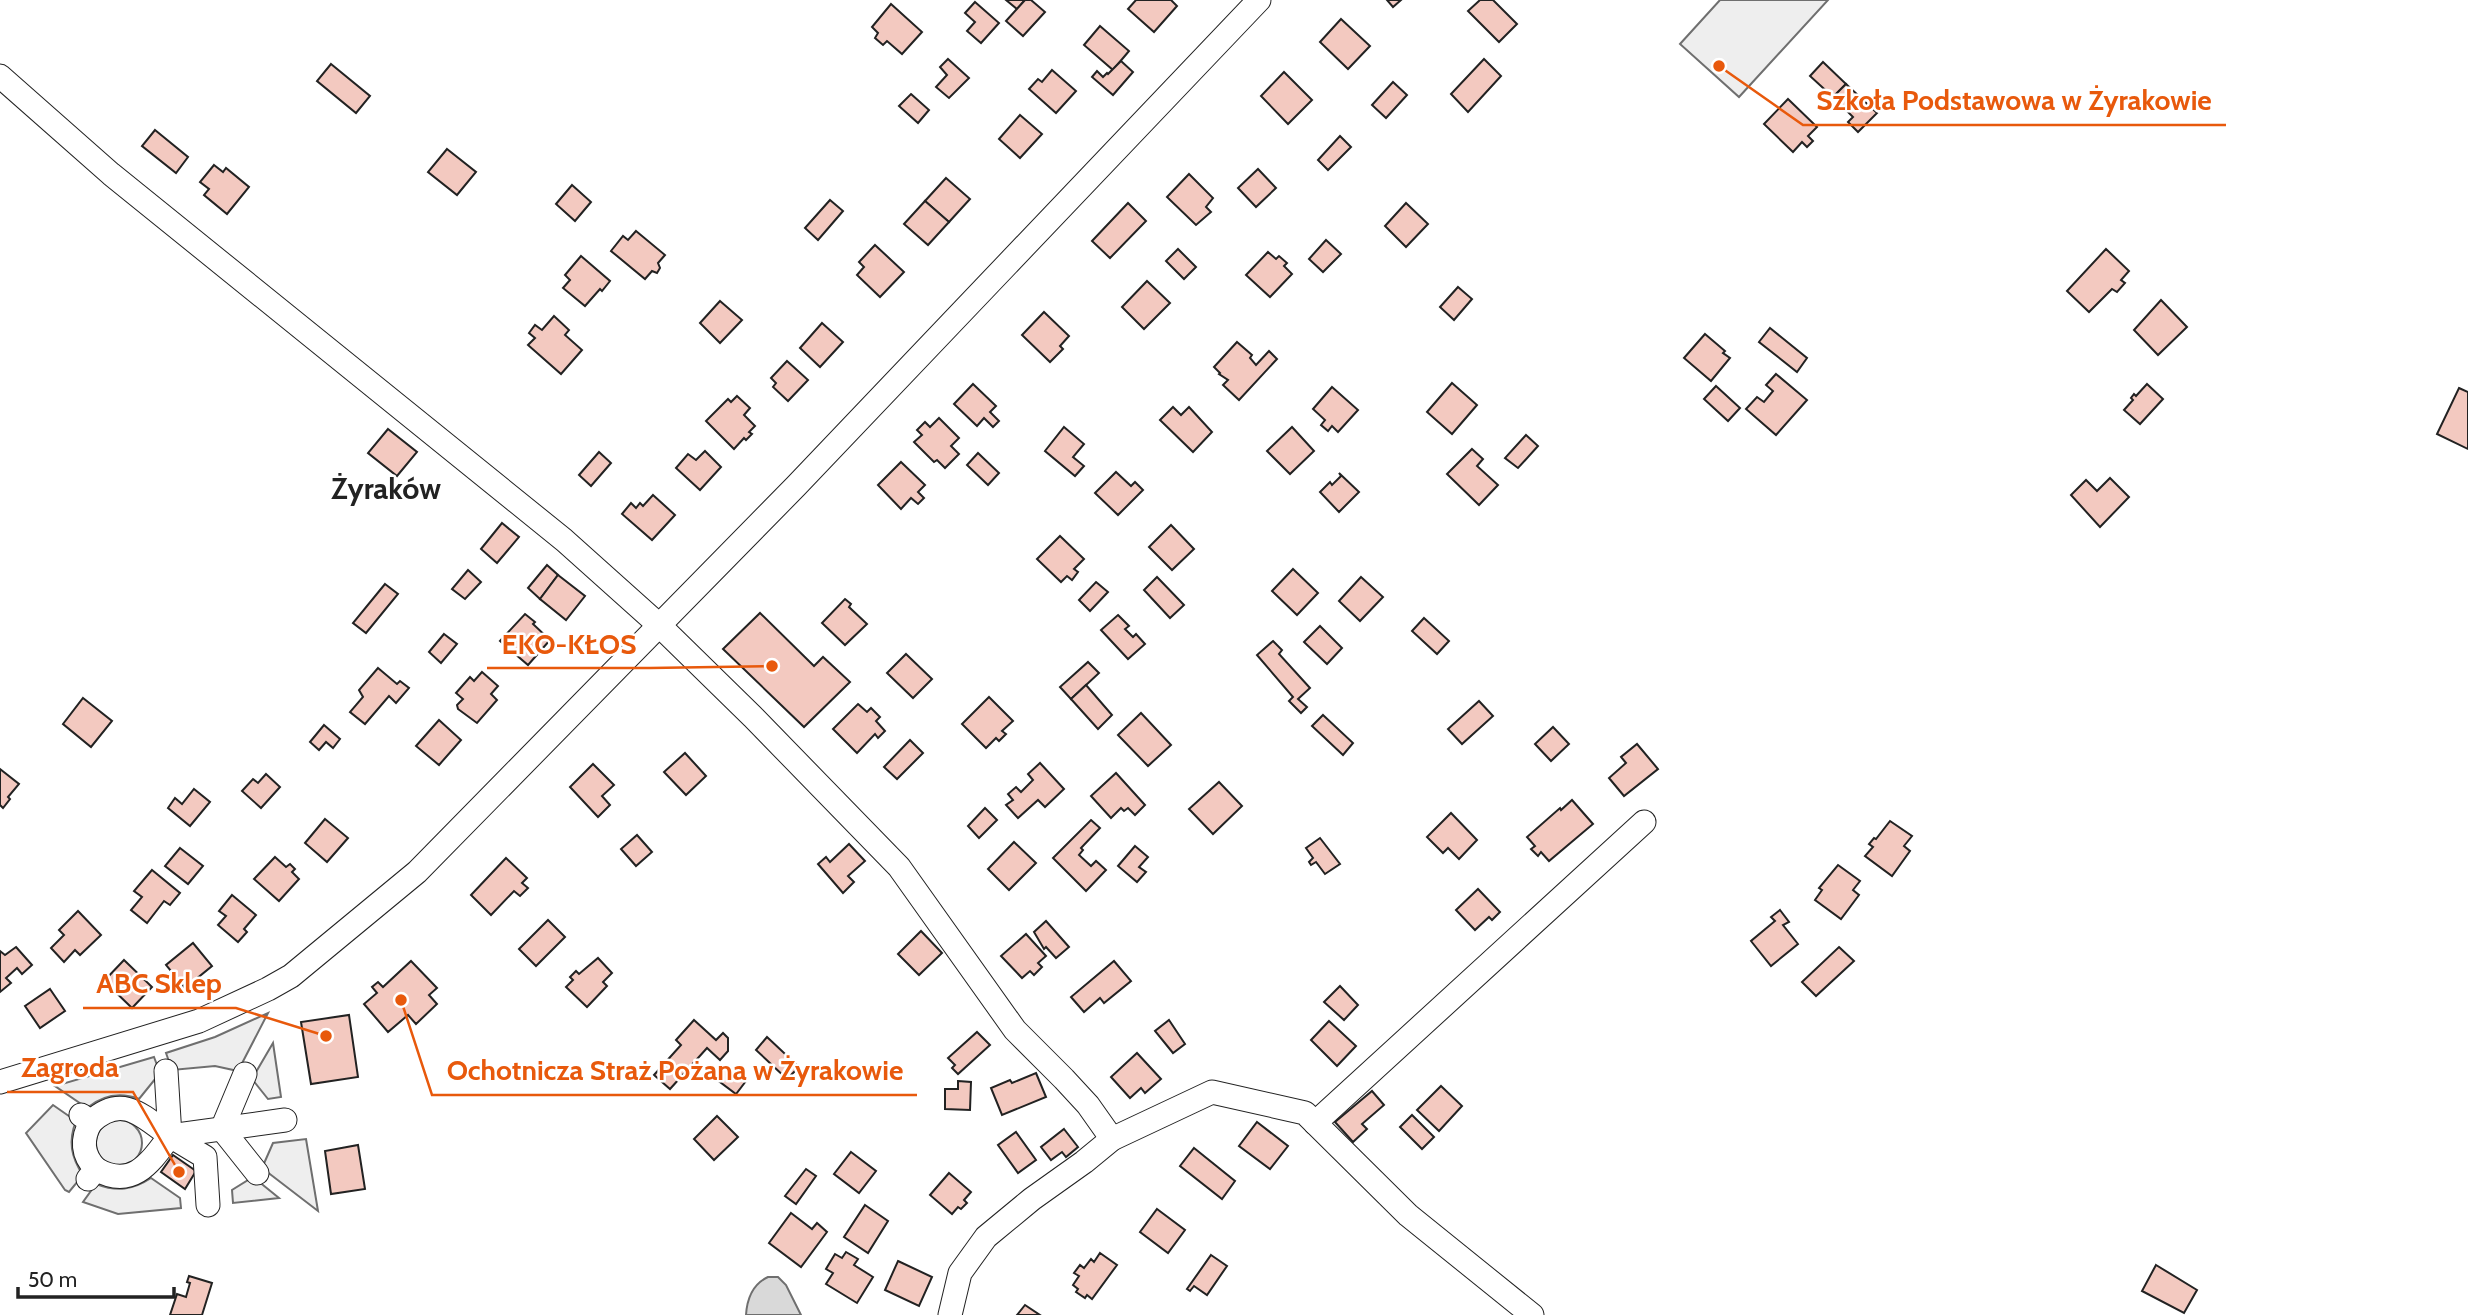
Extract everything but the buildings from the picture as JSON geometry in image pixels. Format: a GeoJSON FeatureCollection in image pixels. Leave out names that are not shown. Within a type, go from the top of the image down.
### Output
{"type":"FeatureCollection","features":[{"type":"Feature","properties":{"kind":"street"},"geometry":{"type":"LineString","coordinates":[[0,1082],[199,1021],[291,976],[417,872],[796,486],[1259,0]]}},
{"type":"Feature","properties":{"kind":"street"},"geometry":{"type":"LineString","coordinates":[[0,76],[111,174],[564,540],[660,626],[899,867],[1015,1030],[1088,1105],[1112,1139]]}},
{"type":"Feature","properties":{"kind":"street"},"geometry":{"type":"LineString","coordinates":[[1315,1123],[1644,821]]}},
{"type":"Feature","properties":{"kind":"street"},"geometry":{"type":"LineString","coordinates":[[166,1071],[170,1136],[152,1160],[129,1176],[92,1174],[83,1141],[86,1118],[109,1109],[127,1108],[138,1113],[170,1136],[205,1157],[208,1205]]}},
{"type":"Feature","properties":{"kind":"street"},"geometry":{"type":"LineString","coordinates":[[222,1129],[245,1074]]}},
{"type":"Feature","properties":{"kind":"street"},"geometry":{"type":"LineString","coordinates":[[950,1315],[960,1273],[986,1237],[1031,1199],[1112,1139],[1212,1092],[1305,1113],[1408,1215],[1532,1315]]}},
{"type":"Feature","properties":{"kind":"street"},"geometry":{"type":"LineString","coordinates":[[170,1136],[285,1120]]}},
{"type":"Feature","properties":{"kind":"street"},"geometry":{"type":"LineString","coordinates":[[222,1129],[257,1173]]}},
{"type":"Feature","properties":{"kind":"shaded area"},"geometry":{"type":"Polygon","coordinates":[[[1720,0],[1828,0],[1739,97],[1680,44],[1720,0]]]}},
{"type":"Feature","properties":{"kind":"shaded area"},"geometry":{"type":"Polygon","coordinates":[[[268,1013],[238,1071],[215,1066],[172,1070],[166,1053],[215,1037],[268,1013]]]}},
{"type":"Feature","properties":{"kind":"shaded area"},"geometry":{"type":"Polygon","coordinates":[[[273,1043],[281,1097],[268,1099],[252,1079],[273,1043]]]}},
{"type":"Feature","properties":{"kind":"shaded area"},"geometry":{"type":"Polygon","coordinates":[[[154,1057],[160,1073],[139,1099],[112,1096],[87,1108],[55,1086],[154,1057]]]}},
{"type":"Feature","properties":{"kind":"shaded area"},"geometry":{"type":"Polygon","coordinates":[[[53,1105],[76,1121],[72,1149],[83,1175],[69,1192],[26,1133],[53,1105]]]}},
{"type":"Feature","properties":{"kind":"shaded area"},"geometry":{"type":"Polygon","coordinates":[[[119,1120],[135,1127],[142,1143],[135,1159],[119,1166],[103,1159],[96,1143],[103,1127],[119,1120]]]}},
{"type":"Feature","properties":{"kind":"shaded area"},"geometry":{"type":"Polygon","coordinates":[[[306,1139],[318,1211],[262,1168],[273,1143],[306,1139]]]}},
{"type":"Feature","properties":{"kind":"shaded area"},"geometry":{"type":"Polygon","coordinates":[[[253,1177],[279,1198],[233,1203],[232,1190],[253,1177]]]}},
{"type":"Feature","properties":{"kind":"shaded area"},"geometry":{"type":"Polygon","coordinates":[[[151,1178],[180,1198],[181,1208],[118,1214],[83,1202],[96,1184],[125,1188],[151,1178]]]}},
{"type":"Feature","properties":{"kind":"shaded area"},"geometry":{"type":"Polygon","coordinates":[[[768,1277],[778,1277],[786,1285],[801,1315],[746,1315],[752,1293],[758,1284],[768,1277]]]}},
{"type":"Feature","properties":{"kind":"place","name":"Szkoła Podstawowa w Żyrakowie"},"geometry":{"type":"Point","coordinates":[1719,66]}},
{"type":"Feature","properties":{"kind":"place","name":"EKO-KŁOS"},"geometry":{"type":"Point","coordinates":[772,666]}},
{"type":"Feature","properties":{"kind":"place","name":"Ochotnicza Straż Pożana w Żyrakowie"},"geometry":{"type":"Point","coordinates":[401,1000]}},
{"type":"Feature","properties":{"kind":"place","name":"ABC Sklep"},"geometry":{"type":"Point","coordinates":[326,1036]}},
{"type":"Feature","properties":{"kind":"place","name":"Zagroda"},"geometry":{"type":"Point","coordinates":[179,1172]}},
{"type":"Feature","properties":{"kind":"district","name":"Żyraków"},"geometry":{"type":"Point","coordinates":[386,488]}}]}
